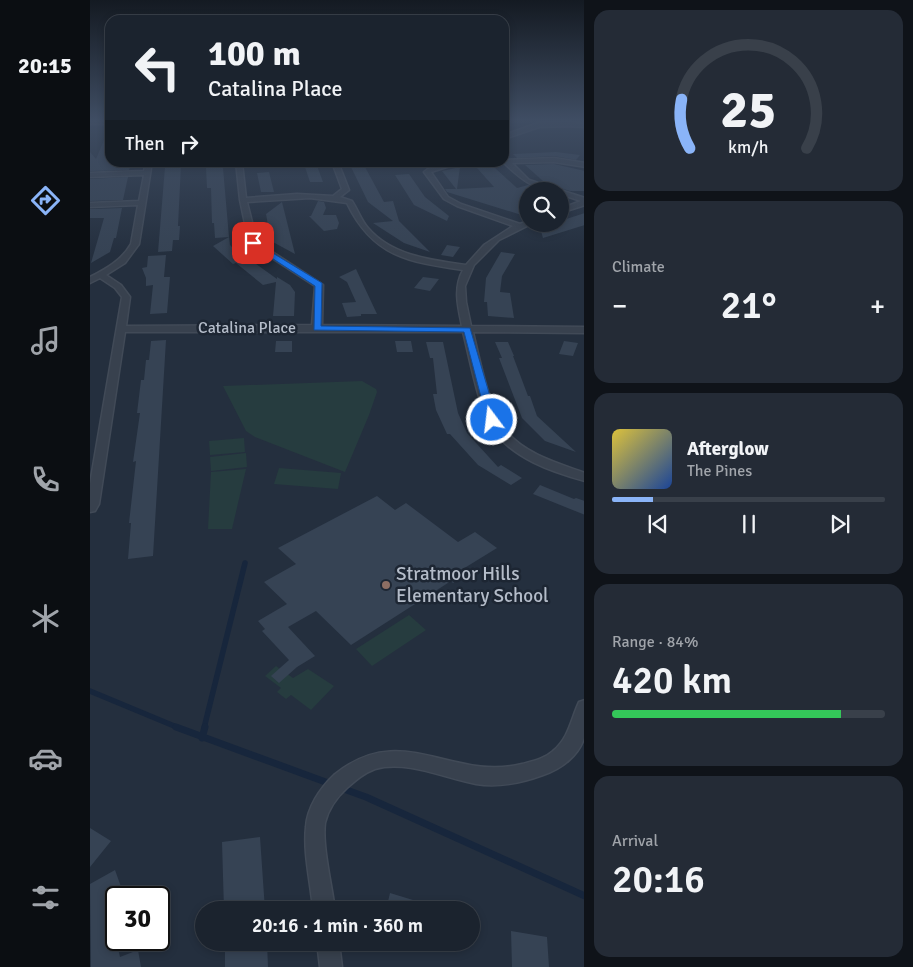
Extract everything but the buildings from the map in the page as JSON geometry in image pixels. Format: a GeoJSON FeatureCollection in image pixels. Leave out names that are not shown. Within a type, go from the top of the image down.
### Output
{"type":"FeatureCollection","features":[{"type":"Feature","properties":{"kind":"street"},"geometry":{"type":"LineString","coordinates":[[509,165],[530,182]]}},
{"type":"Feature","properties":{"kind":"street"},"geometry":{"type":"LineString","coordinates":[[90,280],[116,266],[132,251],[136,244],[148,167]]}},
{"type":"Feature","properties":{"kind":"street"},"geometry":{"type":"LineString","coordinates":[[239,167],[243,200],[253,243],[319,285],[317,328]]}},
{"type":"Feature","properties":{"kind":"street"},"geometry":{"type":"LineString","coordinates":[[336,197],[346,190],[337,167]]}},
{"type":"Feature","properties":{"kind":"street"},"geometry":{"type":"LineString","coordinates":[[435,167],[427,172],[446,198],[459,205],[518,226]]}},
{"type":"Feature","properties":{"kind":"street"},"geometry":{"type":"LineString","coordinates":[[90,175],[147,173]]}},
{"type":"Feature","properties":{"kind":"street"},"geometry":{"type":"LineString","coordinates":[[569,195],[584,201]]}},
{"type":"Feature","properties":{"kind":"street"},"geometry":{"type":"LineString","coordinates":[[243,200],[320,196],[336,197],[350,202],[366,230],[384,245],[423,261],[468,268]]}},
{"type":"Feature","properties":{"kind":"street"},"geometry":{"type":"LineString","coordinates":[[569,207],[584,201]]}},
{"type":"Feature","properties":{"kind":"street"},"geometry":{"type":"LineString","coordinates":[[90,205],[142,203]]}},
{"type":"Feature","properties":{"kind":"street"},"geometry":{"type":"LineString","coordinates":[[518,226],[488,243],[468,268],[460,287],[467,330],[492,420],[504,436],[522,450],[546,463],[584,477]]}},
{"type":"Feature","properties":{"kind":"street"},"geometry":{"type":"LineString","coordinates":[[90,508],[93,504],[95,451],[126,297],[123,290],[100,275]]}},
{"type":"Feature","properties":{"kind":"street","name":"Catalina Place"},"geometry":{"type":"LineString","coordinates":[[120,329],[584,330]]}},
{"type":"Feature","properties":{"kind":"street"},"geometry":{"type":"LineString","coordinates":[[323,901],[315,830],[319,811],[331,792],[344,777],[357,767],[389,757],[499,777],[539,769],[554,762],[566,752],[576,734],[584,707]]}},
{"type":"Feature","properties":{"kind":"street"},"geometry":{"type":"LineString","coordinates":[[329,951],[331,967]]}},
{"type":"Feature","properties":{"kind":"green space"},"geometry":{"type":"Polygon","coordinates":[[[362,381],[376,389],[377,392],[345,472],[255,437],[246,431],[223,386],[362,381]]]}},
{"type":"Feature","properties":{"kind":"green space"},"geometry":{"type":"Polygon","coordinates":[[[244,438],[245,452],[210,455],[209,441],[244,438]]]}},
{"type":"Feature","properties":{"kind":"green space"},"geometry":{"type":"Polygon","coordinates":[[[246,453],[247,467],[211,471],[210,457],[246,453]]]}},
{"type":"Feature","properties":{"kind":"green space"},"geometry":{"type":"Polygon","coordinates":[[[279,468],[341,473],[338,489],[274,484],[279,468]]]}},
{"type":"Feature","properties":{"kind":"green space"},"geometry":{"type":"Polygon","coordinates":[[[246,469],[232,529],[208,529],[211,472],[246,469]]]}},
{"type":"Feature","properties":{"kind":"green space"},"geometry":{"type":"Polygon","coordinates":[[[409,615],[426,630],[372,666],[356,649],[409,615]]]}},
{"type":"Feature","properties":{"kind":"green space"},"geometry":{"type":"Polygon","coordinates":[[[276,666],[293,678],[308,669],[334,686],[311,710],[291,695],[286,699],[277,692],[281,688],[265,676],[276,666]]]}},
{"type":"Feature","properties":{"kind":"waterway"},"geometry":{"type":"LineString","coordinates":[[204,728],[245,563]]}},
{"type":"Feature","properties":{"kind":"waterway"},"geometry":{"type":"LineString","coordinates":[[90,691],[179,728]]}},
{"type":"Feature","properties":{"kind":"waterway"},"geometry":{"type":"LineString","coordinates":[[176,727],[202,737]]}},
{"type":"Feature","properties":{"kind":"waterway"},"geometry":{"type":"LineString","coordinates":[[202,737],[205,727]]}},
{"type":"Feature","properties":{"kind":"waterway"},"geometry":{"type":"LineString","coordinates":[[202,737],[331,784]]}},
{"type":"Feature","properties":{"kind":"waterway"},"geometry":{"type":"LineString","coordinates":[[341,788],[366,797],[584,896]]}},
{"type":"Feature","properties":{"kind":"place","name":"Stratmoor Hills Elementary School"},"geometry":{"type":"Point","coordinates":[386,585]}},
{"type":"Feature","properties":{"kind":"route"},"geometry":{"type":"LineString","coordinates":[[253,243],[319,285],[317,328],[467,330],[492,420]]}}]}
